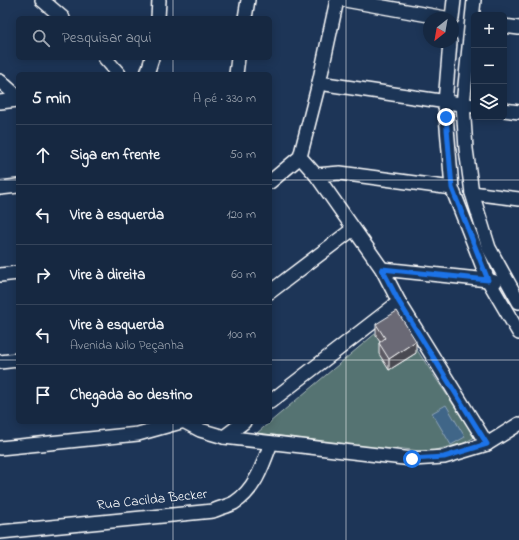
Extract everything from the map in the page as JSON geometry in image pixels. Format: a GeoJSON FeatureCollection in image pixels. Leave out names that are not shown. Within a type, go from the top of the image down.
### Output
{"type":"FeatureCollection","features":[{"type":"Feature","properties":{"kind":"street"},"geometry":{"type":"LineString","coordinates":[[42,0],[61,16]]}},
{"type":"Feature","properties":{"kind":"street"},"geometry":{"type":"LineString","coordinates":[[158,16],[159,0]]}},
{"type":"Feature","properties":{"kind":"street"},"geometry":{"type":"LineString","coordinates":[[245,16],[248,0]]}},
{"type":"Feature","properties":{"kind":"street"},"geometry":{"type":"LineString","coordinates":[[272,180],[300,157],[320,83],[336,0]]}},
{"type":"Feature","properties":{"kind":"street"},"geometry":{"type":"LineString","coordinates":[[345,0],[423,14]]}},
{"type":"Feature","properties":{"kind":"street"},"geometry":{"type":"LineString","coordinates":[[453,12],[454,0]]}},
{"type":"Feature","properties":{"kind":"street"},"geometry":{"type":"LineString","coordinates":[[473,12],[474,0]]}},
{"type":"Feature","properties":{"kind":"street"},"geometry":{"type":"LineString","coordinates":[[507,26],[519,28]]}},
{"type":"Feature","properties":{"kind":"street"},"geometry":{"type":"LineString","coordinates":[[450,48],[445,103],[452,188],[488,280],[519,333]]}},
{"type":"Feature","properties":{"kind":"street"},"geometry":{"type":"LineString","coordinates":[[472,48],[466,149],[472,193],[489,248],[514,287],[519,302]]}},
{"type":"Feature","properties":{"kind":"street"},"geometry":{"type":"LineString","coordinates":[[107,60],[117,72]]}},
{"type":"Feature","properties":{"kind":"street"},"geometry":{"type":"LineString","coordinates":[[148,72],[151,60]]}},
{"type":"Feature","properties":{"kind":"street"},"geometry":{"type":"LineString","coordinates":[[236,72],[238,60]]}},
{"type":"Feature","properties":{"kind":"street"},"geometry":{"type":"LineString","coordinates":[[0,81],[16,97]]}},
{"type":"Feature","properties":{"kind":"street"},"geometry":{"type":"LineString","coordinates":[[320,83],[445,103],[469,105]]}},
{"type":"Feature","properties":{"kind":"street"},"geometry":{"type":"LineString","coordinates":[[0,102],[16,99]]}},
{"type":"Feature","properties":{"kind":"street"},"geometry":{"type":"LineString","coordinates":[[507,110],[519,112]]}},
{"type":"Feature","properties":{"kind":"street"},"geometry":{"type":"LineString","coordinates":[[300,157],[316,175],[382,269],[399,302],[487,444]]}},
{"type":"Feature","properties":{"kind":"street"},"geometry":{"type":"LineString","coordinates":[[316,175],[340,173],[452,188]]}},
{"type":"Feature","properties":{"kind":"street"},"geometry":{"type":"LineString","coordinates":[[0,188],[16,186]]}},
{"type":"Feature","properties":{"kind":"street"},"geometry":{"type":"LineString","coordinates":[[472,193],[519,199]]}},
{"type":"Feature","properties":{"kind":"street"},"geometry":{"type":"LineString","coordinates":[[272,290],[353,229]]}},
{"type":"Feature","properties":{"kind":"street"},"geometry":{"type":"LineString","coordinates":[[382,269],[488,280],[514,287]]}},
{"type":"Feature","properties":{"kind":"street"},"geometry":{"type":"LineString","coordinates":[[0,275],[16,273]]}},
{"type":"Feature","properties":{"kind":"street"},"geometry":{"type":"LineString","coordinates":[[272,400],[399,302]]}},
{"type":"Feature","properties":{"kind":"street"},"geometry":{"type":"LineString","coordinates":[[0,362],[16,360]]}},
{"type":"Feature","properties":{"kind":"street"},"geometry":{"type":"LineString","coordinates":[[0,448],[138,434],[174,424]]}},
{"type":"Feature","properties":{"kind":"street"},"geometry":{"type":"LineString","coordinates":[[189,424],[200,430],[224,437],[412,459],[444,457],[487,444],[519,424]]}},
{"type":"Feature","properties":{"kind":"street"},"geometry":{"type":"LineString","coordinates":[[224,437],[241,424]]}},
{"type":"Feature","properties":{"kind":"street","name":"Rua Cacilda Becker"},"geometry":{"type":"LineString","coordinates":[[0,532],[213,511],[234,503],[250,490],[261,469],[271,443]]}},
{"type":"Feature","properties":{"kind":"green space"},"geometry":{"type":"Polygon","coordinates":[[[395,317],[475,437],[464,443],[428,452],[396,448],[395,451],[257,433],[268,424],[272,424],[272,420],[395,317]]]}},
{"type":"Feature","properties":{"kind":"water"},"geometry":{"type":"Polygon","coordinates":[[[446,405],[465,437],[451,445],[432,413],[446,405]]]}},
{"type":"Feature","properties":{"kind":"building"},"geometry":{"type":"Polygon","coordinates":[[[397,311],[416,341],[389,359],[379,343],[385,338],[376,324],[397,311]]]}},
{"type":"Feature","properties":{"kind":"route"},"geometry":{"type":"LineString","coordinates":[[412,459],[444,457],[487,444],[399,302],[382,269],[488,280],[452,188],[446,117]]}}]}
